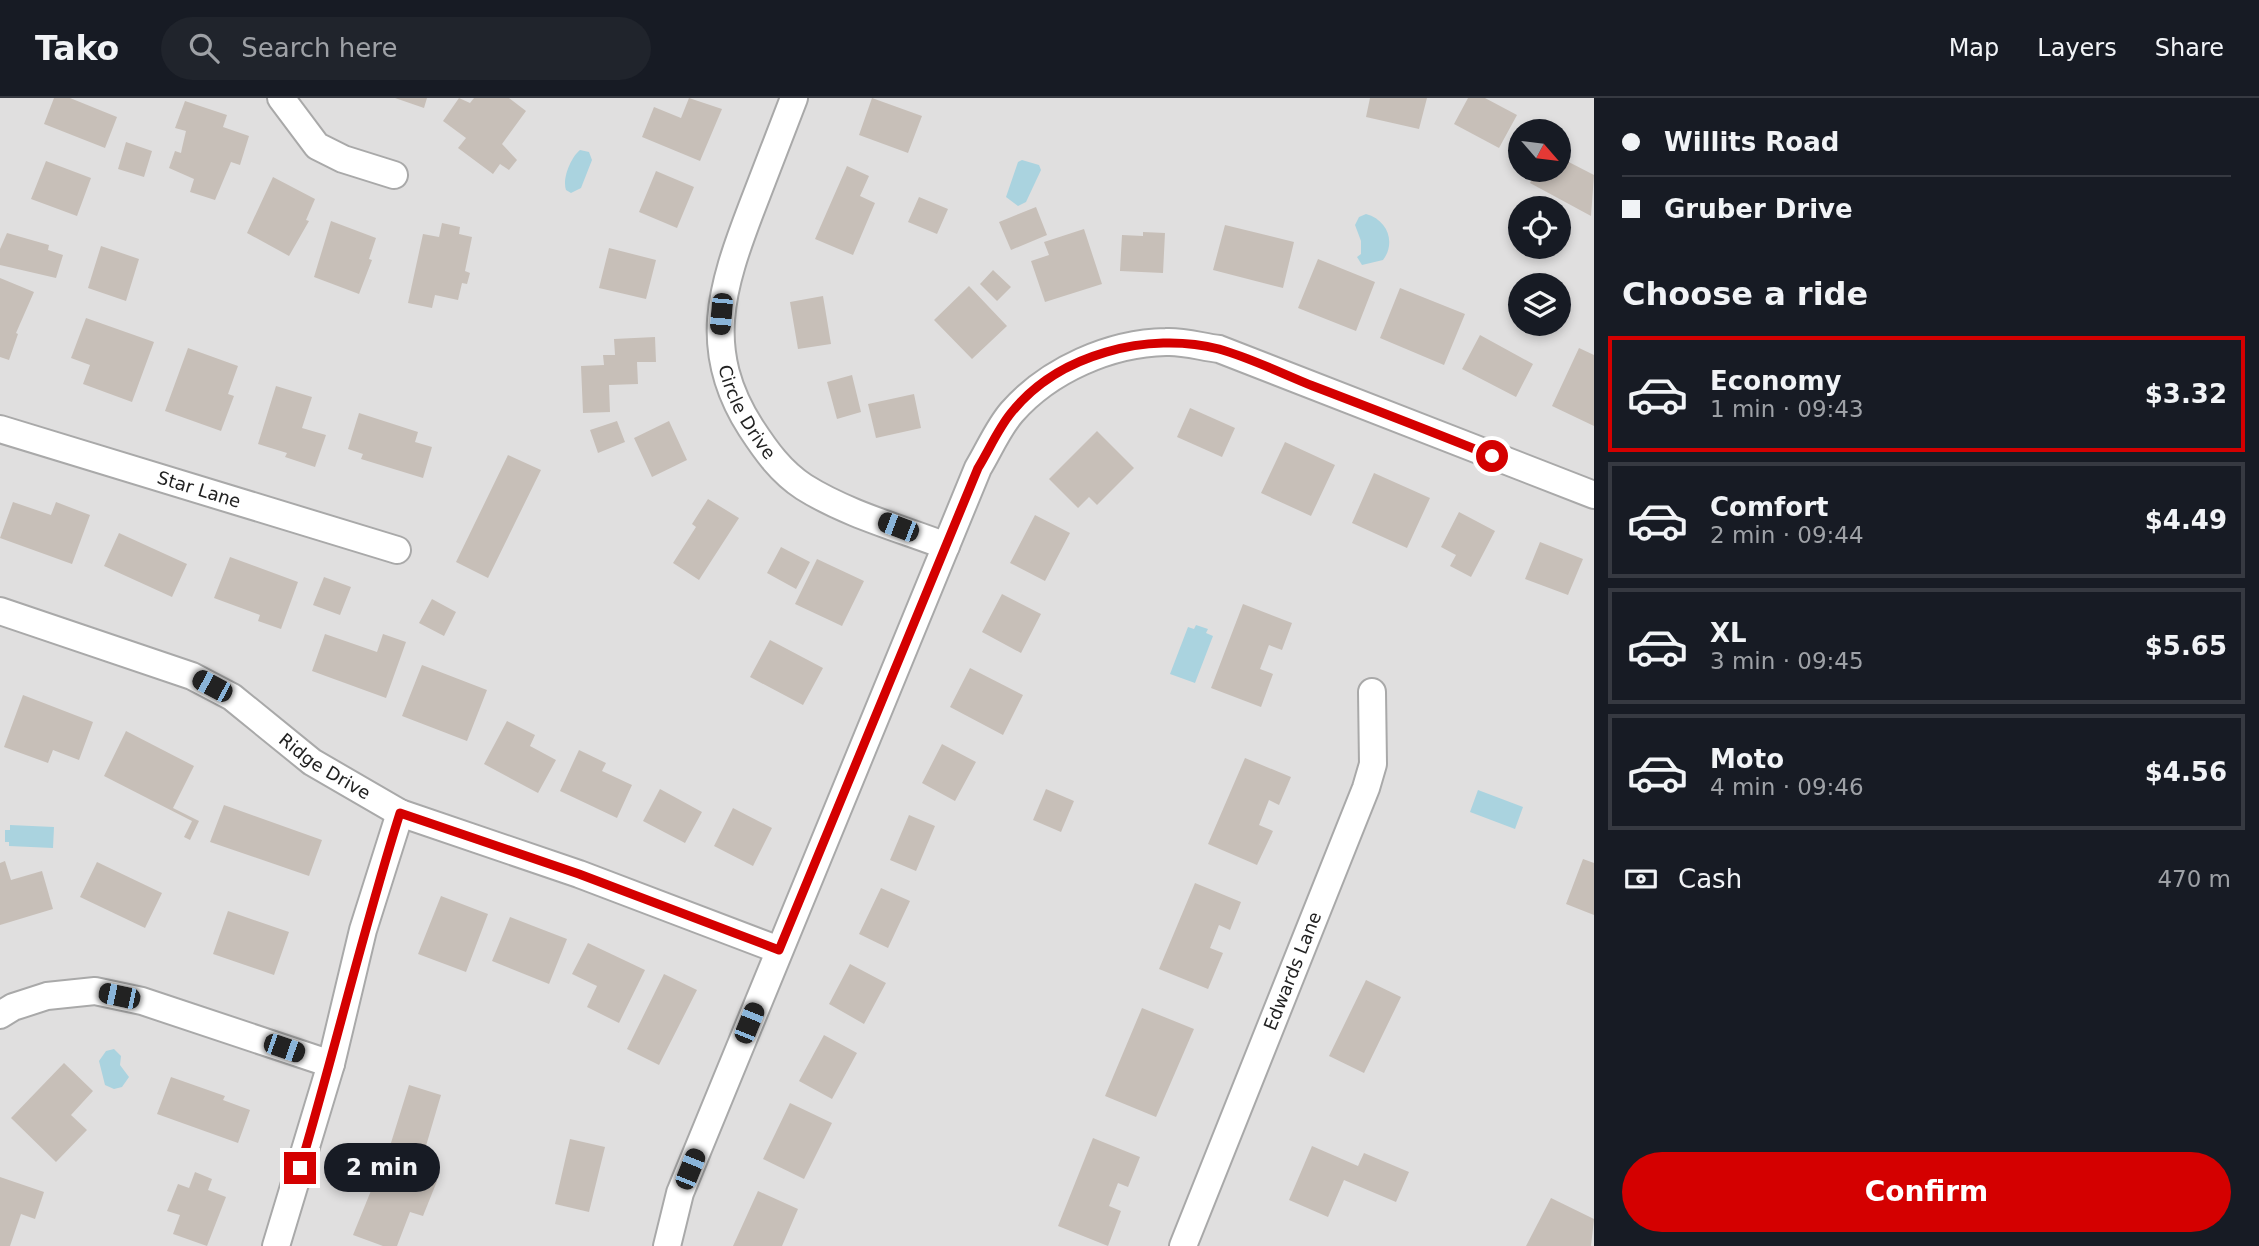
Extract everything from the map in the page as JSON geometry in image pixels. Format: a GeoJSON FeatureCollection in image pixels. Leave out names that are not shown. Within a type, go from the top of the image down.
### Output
{"type":"FeatureCollection","features":[{"type":"Feature","properties":{"kind":"street"},"geometry":{"type":"LineString","coordinates":[[281,98],[317,146],[343,159],[394,175]]}},
{"type":"Feature","properties":{"kind":"street","name":"Circle Drive"},"geometry":{"type":"LineString","coordinates":[[794,98],[723,292],[719,336],[723,367],[734,402],[771,460],[802,486],[832,502],[946,546]]}},
{"type":"Feature","properties":{"kind":"street"},"geometry":{"type":"LineString","coordinates":[[667,1246],[680,1193],[978,468],[1010,413],[1036,390],[1073,365],[1133,345],[1168,341],[1219,349],[1594,495]]}},
{"type":"Feature","properties":{"kind":"street","name":"Star Lane"},"geometry":{"type":"LineString","coordinates":[[0,429],[397,550]]}},
{"type":"Feature","properties":{"kind":"street","name":"Ridge Drive"},"geometry":{"type":"LineString","coordinates":[[0,611],[192,676],[232,697],[312,762],[400,813],[579,874],[779,950]]}},
{"type":"Feature","properties":{"kind":"street","name":"Edwards Lane"},"geometry":{"type":"LineString","coordinates":[[1183,1246],[1366,788],[1373,764],[1372,692]]}},
{"type":"Feature","properties":{"kind":"street"},"geometry":{"type":"LineString","coordinates":[[276,1246],[331,1064],[363,930],[400,813]]}},
{"type":"Feature","properties":{"kind":"street"},"geometry":{"type":"LineString","coordinates":[[0,1015],[13,1007],[47,996],[95,991],[142,1001],[331,1064]]}},
{"type":"Feature","properties":{"kind":"shaded area"},"geometry":{"type":"Polygon","coordinates":[[[0,98],[1594,98],[1594,1246],[0,1246],[0,98]]]}},
{"type":"Feature","properties":{"kind":"water"},"geometry":{"type":"Polygon","coordinates":[[[580,150],[589,152],[592,160],[581,188],[571,193],[566,190],[566,174],[580,150]]]}},
{"type":"Feature","properties":{"kind":"water"},"geometry":{"type":"Polygon","coordinates":[[[1022,160],[1039,165],[1041,170],[1026,202],[1018,206],[1006,197],[1018,162],[1022,160]]]}},
{"type":"Feature","properties":{"kind":"water"},"geometry":{"type":"Polygon","coordinates":[[[1366,214],[1380,221],[1388,233],[1389,246],[1383,260],[1362,265],[1357,257],[1361,254],[1361,241],[1355,225],[1359,217],[1366,214]]]}},
{"type":"Feature","properties":{"kind":"water"},"geometry":{"type":"Polygon","coordinates":[[[1196,625],[1208,629],[1206,633],[1213,636],[1195,683],[1170,674],[1188,627],[1194,629],[1196,625]]]}},
{"type":"Feature","properties":{"kind":"water"},"geometry":{"type":"Polygon","coordinates":[[[1478,790],[1523,807],[1515,829],[1470,812],[1478,790]]]}},
{"type":"Feature","properties":{"kind":"water"},"geometry":{"type":"Polygon","coordinates":[[[10,825],[54,827],[53,848],[9,846],[9,842],[5,842],[5,830],[10,830],[10,825]]]}},
{"type":"Feature","properties":{"kind":"water"},"geometry":{"type":"Polygon","coordinates":[[[114,1049],[121,1056],[120,1065],[129,1077],[122,1087],[114,1089],[105,1085],[99,1061],[106,1051],[114,1049]]]}},
{"type":"Feature","properties":{"kind":"building"},"geometry":{"type":"Polygon","coordinates":[[[54,98],[70,98],[117,117],[105,148],[44,124],[54,98]]]}},
{"type":"Feature","properties":{"kind":"building"},"geometry":{"type":"Polygon","coordinates":[[[395,98],[427,98],[424,108],[395,98]]]}},
{"type":"Feature","properties":{"kind":"building"},"geometry":{"type":"Polygon","coordinates":[[[459,98],[470,103],[474,98],[509,98],[526,111],[502,144],[517,160],[509,170],[500,164],[493,174],[458,148],[466,138],[443,121],[459,98]]]}},
{"type":"Feature","properties":{"kind":"building"},"geometry":{"type":"Polygon","coordinates":[[[689,98],[722,109],[700,161],[642,137],[654,107],[681,118],[689,98]]]}},
{"type":"Feature","properties":{"kind":"building"},"geometry":{"type":"Polygon","coordinates":[[[872,98],[922,116],[908,153],[859,135],[872,98]]]}},
{"type":"Feature","properties":{"kind":"building"},"geometry":{"type":"Polygon","coordinates":[[[1370,98],[1427,98],[1419,129],[1366,117],[1370,98]]]}},
{"type":"Feature","properties":{"kind":"building"},"geometry":{"type":"Polygon","coordinates":[[[1468,98],[1485,98],[1517,115],[1515,119],[1508,119],[1508,132],[1499,148],[1454,124],[1468,98]]]}},
{"type":"Feature","properties":{"kind":"building"},"geometry":{"type":"Polygon","coordinates":[[[185,101],[227,115],[223,127],[249,136],[240,165],[231,162],[215,200],[190,192],[194,179],[169,168],[175,151],[181,153],[186,131],[175,128],[185,101]]]}},
{"type":"Feature","properties":{"kind":"building"},"geometry":{"type":"Polygon","coordinates":[[[126,142],[152,151],[144,177],[118,169],[126,142]]]}},
{"type":"Feature","properties":{"kind":"building"},"geometry":{"type":"Polygon","coordinates":[[[46,161],[91,178],[77,216],[31,199],[46,161]]]}},
{"type":"Feature","properties":{"kind":"building"},"geometry":{"type":"Polygon","coordinates":[[[1572,164],[1594,175],[1591,216],[1571,205],[1571,196],[1554,196],[1530,183],[1572,182],[1572,164]]]}},
{"type":"Feature","properties":{"kind":"building"},"geometry":{"type":"Polygon","coordinates":[[[847,166],[869,176],[860,196],[875,203],[853,255],[815,239],[847,166]]]}},
{"type":"Feature","properties":{"kind":"building"},"geometry":{"type":"Polygon","coordinates":[[[656,171],[694,187],[677,228],[639,212],[656,171]]]}},
{"type":"Feature","properties":{"kind":"building"},"geometry":{"type":"Polygon","coordinates":[[[273,177],[315,199],[306,220],[309,221],[289,256],[247,233],[273,177]]]}},
{"type":"Feature","properties":{"kind":"building"},"geometry":{"type":"Polygon","coordinates":[[[919,197],[948,209],[937,234],[908,222],[919,197]]]}},
{"type":"Feature","properties":{"kind":"building"},"geometry":{"type":"Polygon","coordinates":[[[1036,207],[1047,235],[1011,250],[999,222],[1036,207]]]}},
{"type":"Feature","properties":{"kind":"building"},"geometry":{"type":"Polygon","coordinates":[[[331,221],[376,238],[369,259],[372,260],[359,294],[314,277],[331,221]]]}},
{"type":"Feature","properties":{"kind":"building"},"geometry":{"type":"Polygon","coordinates":[[[442,223],[460,227],[459,234],[472,237],[465,271],[470,273],[467,284],[462,283],[458,300],[435,295],[432,308],[408,303],[423,234],[439,237],[442,223]]]}},
{"type":"Feature","properties":{"kind":"building"},"geometry":{"type":"Polygon","coordinates":[[[1225,225],[1294,242],[1283,288],[1213,270],[1225,225]]]}},
{"type":"Feature","properties":{"kind":"building"},"geometry":{"type":"Polygon","coordinates":[[[1084,229],[1102,284],[1045,302],[1031,261],[1049,255],[1044,242],[1084,229]]]}},
{"type":"Feature","properties":{"kind":"building"},"geometry":{"type":"Polygon","coordinates":[[[1143,232],[1165,233],[1163,273],[1120,271],[1122,235],[1143,236],[1143,232]]]}},
{"type":"Feature","properties":{"kind":"building"},"geometry":{"type":"Polygon","coordinates":[[[7,233],[49,245],[48,250],[63,255],[56,278],[0,265],[0,249],[7,233]]]}},
{"type":"Feature","properties":{"kind":"building"},"geometry":{"type":"Polygon","coordinates":[[[101,246],[139,259],[126,301],[88,288],[101,246]]]}},
{"type":"Feature","properties":{"kind":"building"},"geometry":{"type":"Polygon","coordinates":[[[609,248],[656,260],[646,299],[599,288],[609,248]]]}},
{"type":"Feature","properties":{"kind":"building"},"geometry":{"type":"Polygon","coordinates":[[[1318,259],[1375,282],[1356,331],[1298,308],[1318,259]]]}},
{"type":"Feature","properties":{"kind":"building"},"geometry":{"type":"Polygon","coordinates":[[[993,270],[1011,287],[997,301],[980,284],[993,270]]]}},
{"type":"Feature","properties":{"kind":"building"},"geometry":{"type":"Polygon","coordinates":[[[0,278],[34,292],[16,333],[18,334],[9,360],[0,357],[0,278]]]}},
{"type":"Feature","properties":{"kind":"building"},"geometry":{"type":"Polygon","coordinates":[[[969,286],[1007,326],[972,359],[934,320],[969,286]]]}},
{"type":"Feature","properties":{"kind":"building"},"geometry":{"type":"Polygon","coordinates":[[[1400,288],[1465,314],[1444,365],[1380,338],[1400,288]]]}},
{"type":"Feature","properties":{"kind":"building"},"geometry":{"type":"Polygon","coordinates":[[[823,296],[831,344],[798,349],[790,302],[823,296]]]}},
{"type":"Feature","properties":{"kind":"building"},"geometry":{"type":"Polygon","coordinates":[[[86,318],[154,342],[132,402],[83,384],[90,365],[71,358],[86,318]]]}},
{"type":"Feature","properties":{"kind":"building"},"geometry":{"type":"Polygon","coordinates":[[[1480,335],[1533,364],[1516,397],[1462,369],[1480,335]]]}},
{"type":"Feature","properties":{"kind":"building"},"geometry":{"type":"Polygon","coordinates":[[[655,337],[656,362],[637,362],[638,384],[609,385],[610,412],[583,413],[581,366],[604,365],[603,355],[615,355],[614,339],[655,337]]]}},
{"type":"Feature","properties":{"kind":"building"},"geometry":{"type":"Polygon","coordinates":[[[188,348],[238,366],[228,394],[234,396],[221,431],[165,411],[188,348]]]}},
{"type":"Feature","properties":{"kind":"building"},"geometry":{"type":"Polygon","coordinates":[[[1579,348],[1594,355],[1594,426],[1552,406],[1579,348]]]}},
{"type":"Feature","properties":{"kind":"building"},"geometry":{"type":"Polygon","coordinates":[[[852,375],[861,412],[837,419],[827,382],[852,375]]]}},
{"type":"Feature","properties":{"kind":"building"},"geometry":{"type":"Polygon","coordinates":[[[276,386],[312,397],[302,428],[326,435],[315,467],[285,457],[287,453],[258,444],[276,386]]]}},
{"type":"Feature","properties":{"kind":"building"},"geometry":{"type":"Polygon","coordinates":[[[914,394],[921,428],[876,438],[868,404],[914,394]]]}},
{"type":"Feature","properties":{"kind":"building"},"geometry":{"type":"Polygon","coordinates":[[[1190,408],[1235,428],[1222,457],[1177,437],[1190,408]]]}},
{"type":"Feature","properties":{"kind":"building"},"geometry":{"type":"Polygon","coordinates":[[[359,413],[418,432],[415,442],[432,447],[423,478],[361,459],[363,454],[348,449],[359,413]]]}},
{"type":"Feature","properties":{"kind":"building"},"geometry":{"type":"Polygon","coordinates":[[[617,421],[625,442],[598,453],[590,430],[617,421]]]}},
{"type":"Feature","properties":{"kind":"building"},"geometry":{"type":"Polygon","coordinates":[[[669,421],[687,460],[652,477],[634,438],[669,421]]]}},
{"type":"Feature","properties":{"kind":"building"},"geometry":{"type":"Polygon","coordinates":[[[1097,431],[1134,468],[1097,505],[1089,497],[1078,508],[1049,479],[1097,431]]]}},
{"type":"Feature","properties":{"kind":"building"},"geometry":{"type":"Polygon","coordinates":[[[1285,442],[1335,465],[1311,516],[1261,493],[1285,442]]]}},
{"type":"Feature","properties":{"kind":"building"},"geometry":{"type":"Polygon","coordinates":[[[508,455],[541,470],[488,578],[456,562],[508,455]]]}},
{"type":"Feature","properties":{"kind":"building"},"geometry":{"type":"Polygon","coordinates":[[[1374,473],[1430,498],[1407,548],[1352,523],[1374,473]]]}},
{"type":"Feature","properties":{"kind":"building"},"geometry":{"type":"Polygon","coordinates":[[[708,499],[739,518],[699,580],[673,563],[696,527],[692,524],[708,499]]]}},
{"type":"Feature","properties":{"kind":"building"},"geometry":{"type":"Polygon","coordinates":[[[13,502],[51,515],[56,502],[90,515],[72,564],[0,538],[13,502]]]}},
{"type":"Feature","properties":{"kind":"building"},"geometry":{"type":"Polygon","coordinates":[[[1459,512],[1495,531],[1471,577],[1450,566],[1456,555],[1441,547],[1459,512]]]}},
{"type":"Feature","properties":{"kind":"building"},"geometry":{"type":"Polygon","coordinates":[[[1035,515],[1070,533],[1045,581],[1010,563],[1035,515]]]}},
{"type":"Feature","properties":{"kind":"building"},"geometry":{"type":"Polygon","coordinates":[[[119,533],[187,564],[172,597],[104,566],[119,533]]]}},
{"type":"Feature","properties":{"kind":"building"},"geometry":{"type":"Polygon","coordinates":[[[1540,542],[1583,559],[1568,595],[1525,579],[1540,542]]]}},
{"type":"Feature","properties":{"kind":"building"},"geometry":{"type":"Polygon","coordinates":[[[781,547],[810,562],[796,589],[767,573],[781,547]]]}},
{"type":"Feature","properties":{"kind":"building"},"geometry":{"type":"Polygon","coordinates":[[[230,557],[298,582],[281,629],[258,621],[260,615],[214,598],[230,557]]]}},
{"type":"Feature","properties":{"kind":"building"},"geometry":{"type":"Polygon","coordinates":[[[817,559],[864,581],[842,626],[795,604],[817,559]]]}},
{"type":"Feature","properties":{"kind":"building"},"geometry":{"type":"Polygon","coordinates":[[[324,577],[351,587],[340,615],[313,605],[324,577]]]}},
{"type":"Feature","properties":{"kind":"building"},"geometry":{"type":"Polygon","coordinates":[[[1002,594],[1041,614],[1021,653],[982,632],[1002,594]]]}},
{"type":"Feature","properties":{"kind":"building"},"geometry":{"type":"Polygon","coordinates":[[[432,599],[456,612],[444,636],[419,623],[432,599]]]}},
{"type":"Feature","properties":{"kind":"building"},"geometry":{"type":"Polygon","coordinates":[[[1243,604],[1292,623],[1282,650],[1269,645],[1260,669],[1273,674],[1261,707],[1211,688],[1243,604]]]}},
{"type":"Feature","properties":{"kind":"building"},"geometry":{"type":"Polygon","coordinates":[[[325,634],[377,652],[383,634],[406,642],[386,698],[312,671],[325,634]]]}},
{"type":"Feature","properties":{"kind":"building"},"geometry":{"type":"Polygon","coordinates":[[[770,640],[823,668],[803,705],[750,677],[770,640]]]}},
{"type":"Feature","properties":{"kind":"building"},"geometry":{"type":"Polygon","coordinates":[[[422,665],[487,690],[467,741],[402,716],[422,665]]]}},
{"type":"Feature","properties":{"kind":"building"},"geometry":{"type":"Polygon","coordinates":[[[970,668],[1023,695],[1003,735],[950,707],[970,668]]]}},
{"type":"Feature","properties":{"kind":"building"},"geometry":{"type":"Polygon","coordinates":[[[23,695],[93,722],[79,760],[53,750],[48,763],[4,747],[23,695]]]}},
{"type":"Feature","properties":{"kind":"building"},"geometry":{"type":"Polygon","coordinates":[[[507,721],[535,735],[530,746],[556,760],[538,793],[484,764],[507,721]]]}},
{"type":"Feature","properties":{"kind":"building"},"geometry":{"type":"Polygon","coordinates":[[[126,731],[194,766],[173,808],[199,821],[190,840],[184,837],[192,821],[104,776],[126,731]]]}},
{"type":"Feature","properties":{"kind":"building"},"geometry":{"type":"Polygon","coordinates":[[[942,744],[976,762],[955,801],[922,783],[942,744]]]}},
{"type":"Feature","properties":{"kind":"building"},"geometry":{"type":"Polygon","coordinates":[[[579,750],[606,763],[602,771],[632,785],[617,818],[560,791],[579,750]]]}},
{"type":"Feature","properties":{"kind":"building"},"geometry":{"type":"Polygon","coordinates":[[[1245,758],[1291,777],[1279,805],[1269,800],[1259,825],[1273,831],[1257,865],[1208,844],[1245,758]]]}},
{"type":"Feature","properties":{"kind":"building"},"geometry":{"type":"Polygon","coordinates":[[[660,789],[702,812],[685,843],[643,821],[660,789]]]}},
{"type":"Feature","properties":{"kind":"building"},"geometry":{"type":"Polygon","coordinates":[[[1046,789],[1074,801],[1061,832],[1033,820],[1046,789]]]}},
{"type":"Feature","properties":{"kind":"building"},"geometry":{"type":"Polygon","coordinates":[[[224,805],[322,840],[309,876],[210,842],[224,805]]]}},
{"type":"Feature","properties":{"kind":"building"},"geometry":{"type":"Polygon","coordinates":[[[733,808],[772,828],[753,866],[714,846],[733,808]]]}},
{"type":"Feature","properties":{"kind":"building"},"geometry":{"type":"Polygon","coordinates":[[[909,815],[935,826],[916,871],[890,860],[909,815]]]}},
{"type":"Feature","properties":{"kind":"building"},"geometry":{"type":"Polygon","coordinates":[[[1583,859],[1594,863],[1594,915],[1566,904],[1583,859]]]}},
{"type":"Feature","properties":{"kind":"building"},"geometry":{"type":"Polygon","coordinates":[[[5,861],[11,880],[42,871],[53,909],[0,925],[0,863],[5,861]]]}},
{"type":"Feature","properties":{"kind":"building"},"geometry":{"type":"Polygon","coordinates":[[[97,862],[162,893],[145,928],[80,897],[97,862]]]}},
{"type":"Feature","properties":{"kind":"building"},"geometry":{"type":"Polygon","coordinates":[[[1195,883],[1241,902],[1230,930],[1219,925],[1210,948],[1223,953],[1208,989],[1159,969],[1195,883]]]}},
{"type":"Feature","properties":{"kind":"building"},"geometry":{"type":"Polygon","coordinates":[[[881,888],[910,901],[888,948],[859,934],[881,888]]]}},
{"type":"Feature","properties":{"kind":"building"},"geometry":{"type":"Polygon","coordinates":[[[441,896],[488,914],[466,972],[418,954],[441,896]]]}},
{"type":"Feature","properties":{"kind":"building"},"geometry":{"type":"Polygon","coordinates":[[[228,911],[289,932],[274,975],[213,954],[228,911]]]}},
{"type":"Feature","properties":{"kind":"building"},"geometry":{"type":"Polygon","coordinates":[[[510,917],[567,939],[549,984],[492,961],[510,917]]]}},
{"type":"Feature","properties":{"kind":"building"},"geometry":{"type":"Polygon","coordinates":[[[588,943],[645,970],[619,1023],[587,1007],[597,986],[572,974],[588,943]]]}},
{"type":"Feature","properties":{"kind":"building"},"geometry":{"type":"Polygon","coordinates":[[[850,964],[886,983],[864,1024],[829,1004],[850,964]]]}},
{"type":"Feature","properties":{"kind":"building"},"geometry":{"type":"Polygon","coordinates":[[[664,974],[697,990],[659,1065],[627,1049],[664,974]]]}},
{"type":"Feature","properties":{"kind":"building"},"geometry":{"type":"Polygon","coordinates":[[[1366,980],[1401,997],[1364,1073],[1329,1056],[1366,980]]]}},
{"type":"Feature","properties":{"kind":"building"},"geometry":{"type":"Polygon","coordinates":[[[1142,1008],[1194,1029],[1156,1117],[1105,1096],[1142,1008]]]}},
{"type":"Feature","properties":{"kind":"building"},"geometry":{"type":"Polygon","coordinates":[[[824,1035],[857,1053],[832,1099],[799,1081],[824,1035]]]}},
{"type":"Feature","properties":{"kind":"building"},"geometry":{"type":"Polygon","coordinates":[[[64,1063],[93,1091],[71,1115],[87,1130],[56,1162],[11,1118],[64,1063]]]}},
{"type":"Feature","properties":{"kind":"building"},"geometry":{"type":"Polygon","coordinates":[[[171,1077],[225,1096],[223,1100],[250,1110],[238,1143],[157,1114],[171,1077]]]}},
{"type":"Feature","properties":{"kind":"building"},"geometry":{"type":"Polygon","coordinates":[[[409,1085],[441,1095],[423,1156],[390,1146],[409,1085]]]}},
{"type":"Feature","properties":{"kind":"building"},"geometry":{"type":"Polygon","coordinates":[[[790,1103],[832,1123],[804,1179],[763,1159],[790,1103]]]}},
{"type":"Feature","properties":{"kind":"building"},"geometry":{"type":"Polygon","coordinates":[[[1093,1138],[1140,1157],[1128,1187],[1118,1183],[1109,1206],[1121,1211],[1108,1246],[1058,1226],[1093,1138]]]}},
{"type":"Feature","properties":{"kind":"building"},"geometry":{"type":"Polygon","coordinates":[[[570,1139],[605,1147],[589,1212],[555,1204],[570,1139]]]}},
{"type":"Feature","properties":{"kind":"building"},"geometry":{"type":"Polygon","coordinates":[[[1312,1146],[1358,1166],[1364,1153],[1409,1172],[1396,1202],[1344,1180],[1328,1217],[1289,1200],[1312,1146]]]}},
{"type":"Feature","properties":{"kind":"building"},"geometry":{"type":"Polygon","coordinates":[[[383,1161],[437,1181],[423,1216],[410,1212],[397,1246],[383,1246],[353,1235],[383,1161]]]}},
{"type":"Feature","properties":{"kind":"building"},"geometry":{"type":"Polygon","coordinates":[[[195,1172],[212,1179],[208,1190],[226,1197],[207,1246],[173,1234],[180,1215],[167,1211],[178,1184],[189,1188],[195,1172]]]}},
{"type":"Feature","properties":{"kind":"building"},"geometry":{"type":"Polygon","coordinates":[[[0,1177],[44,1192],[35,1219],[21,1214],[10,1246],[0,1246],[0,1177]]]}},
{"type":"Feature","properties":{"kind":"building"},"geometry":{"type":"Polygon","coordinates":[[[758,1191],[798,1209],[782,1246],[733,1246],[758,1191]]]}},
{"type":"Feature","properties":{"kind":"building"},"geometry":{"type":"Polygon","coordinates":[[[1551,1198],[1594,1219],[1591,1246],[1526,1246],[1551,1198]]]}},
{"type":"Feature","properties":{"kind":"route"},"geometry":{"type":"LineString","coordinates":[[300,1168],[331,1064],[363,930],[400,813],[579,874],[779,950],[808,886],[978,468],[1010,413],[1036,390],[1073,365],[1133,345],[1168,341],[1219,349],[1492,456]]}}]}
